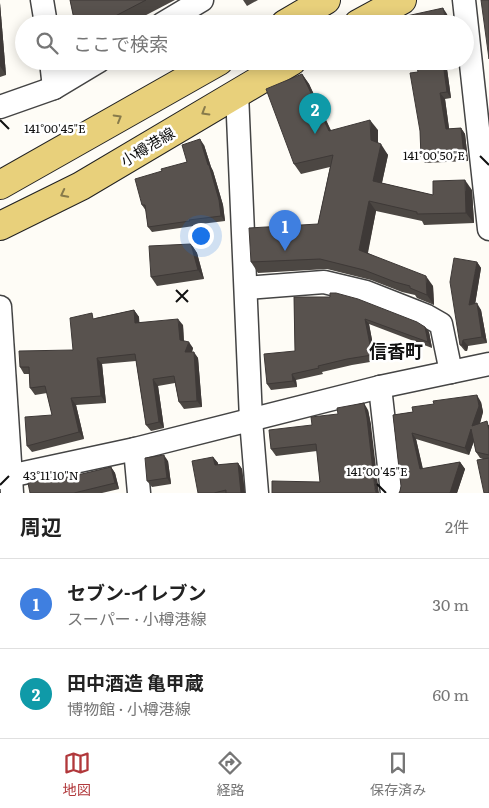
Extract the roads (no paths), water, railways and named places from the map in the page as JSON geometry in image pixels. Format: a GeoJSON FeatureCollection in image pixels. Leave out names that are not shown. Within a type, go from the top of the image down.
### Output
{"type":"FeatureCollection","features":[{"type":"Feature","properties":{"kind":"main road"},"geometry":{"type":"LineString","coordinates":[[300,15],[326,0]]}},
{"type":"Feature","properties":{"kind":"main road"},"geometry":{"type":"LineString","coordinates":[[374,15],[402,0]]}},
{"type":"Feature","properties":{"kind":"main road"},"geometry":{"type":"LineString","coordinates":[[0,186],[203,70]]}},
{"type":"Feature","properties":{"kind":"main road","name":"小樽港線"},"geometry":{"type":"LineString","coordinates":[[0,226],[81,186],[277,70]]}},
{"type":"Feature","properties":{"kind":"street"},"geometry":{"type":"LineString","coordinates":[[42,0],[44,15]]}},
{"type":"Feature","properties":{"kind":"street"},"geometry":{"type":"LineString","coordinates":[[177,15],[202,0]]}},
{"type":"Feature","properties":{"kind":"street"},"geometry":{"type":"LineString","coordinates":[[464,0],[466,15]]}},
{"type":"Feature","properties":{"kind":"street"},"geometry":{"type":"LineString","coordinates":[[52,70],[54,88]]}},
{"type":"Feature","properties":{"kind":"street"},"geometry":{"type":"LineString","coordinates":[[0,107],[54,88],[84,70]]}},
{"type":"Feature","properties":{"kind":"street"},"geometry":{"type":"LineString","coordinates":[[472,70],[489,229]]}},
{"type":"Feature","properties":{"kind":"street"},"geometry":{"type":"LineString","coordinates":[[237,93],[257,493]]}},
{"type":"Feature","properties":{"kind":"street"},"geometry":{"type":"LineString","coordinates":[[246,288],[324,282],[366,292],[427,316],[441,324],[451,372]]}},
{"type":"Feature","properties":{"kind":"street"},"geometry":{"type":"LineString","coordinates":[[0,308],[7,482],[380,387],[489,364]]}},
{"type":"Feature","properties":{"kind":"street"},"geometry":{"type":"LineString","coordinates":[[380,387],[392,493]]}},
{"type":"Feature","properties":{"kind":"street"},"geometry":{"type":"LineString","coordinates":[[135,449],[139,493]]}},
{"type":"Feature","properties":{"kind":"place","name":"田中酒造 亀甲蔵"},"geometry":{"type":"Point","coordinates":[315,134]}},
{"type":"Feature","properties":{"kind":"place","name":"セブン-イレブン"},"geometry":{"type":"Point","coordinates":[285,251]}},
{"type":"Feature","properties":{"kind":"district","name":"信香町"},"geometry":{"type":"Point","coordinates":[396,350]}}]}
